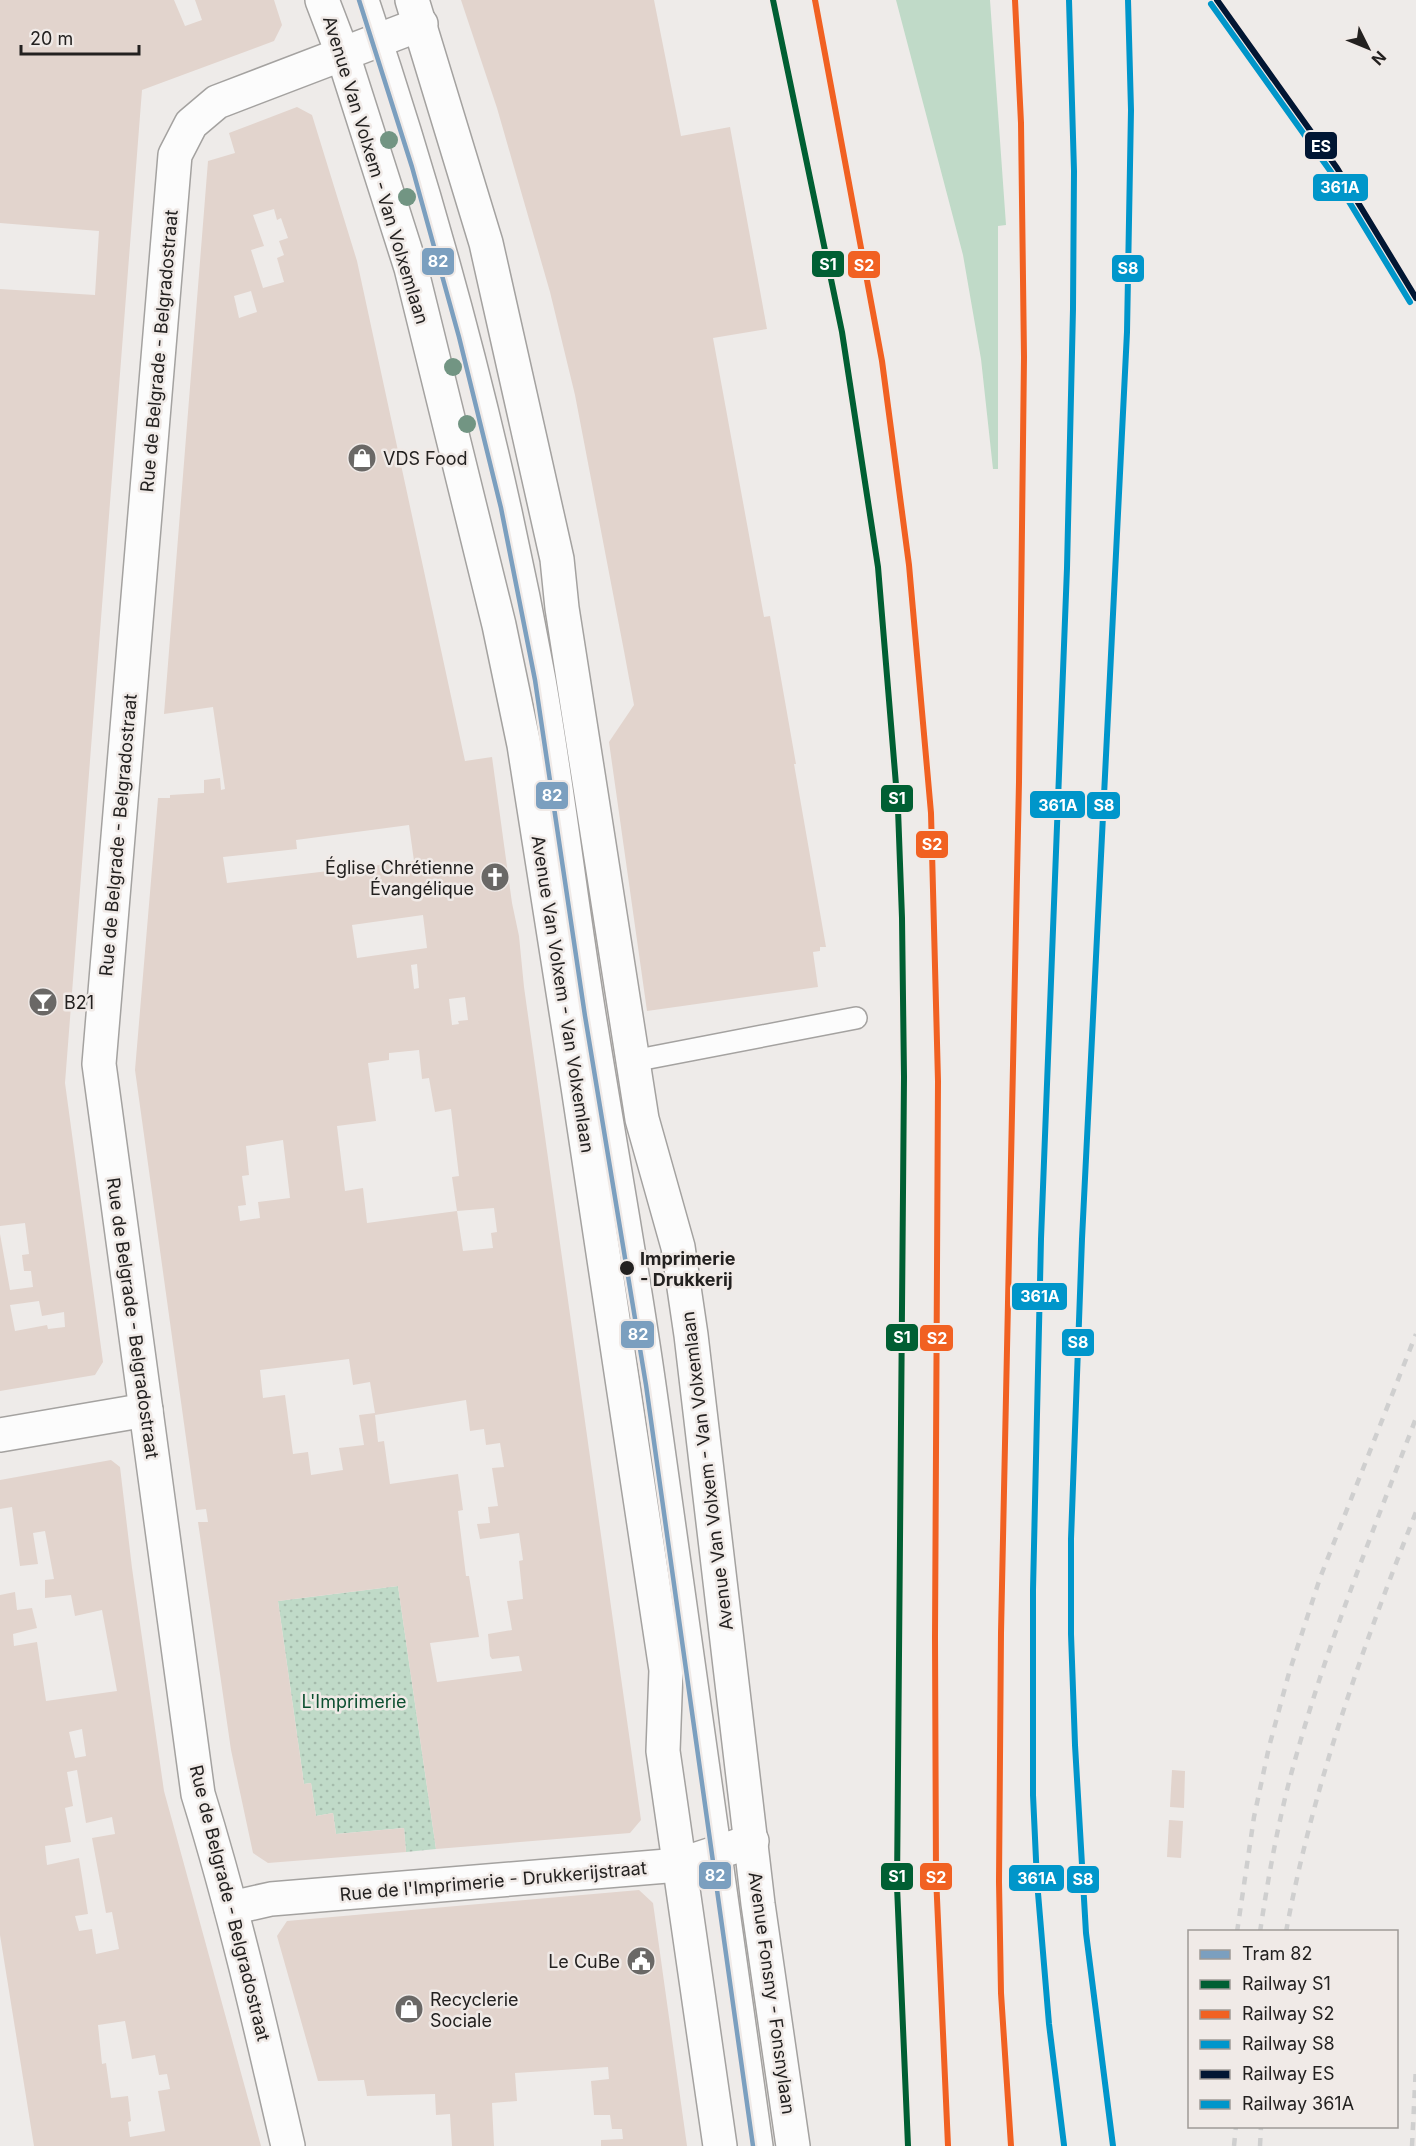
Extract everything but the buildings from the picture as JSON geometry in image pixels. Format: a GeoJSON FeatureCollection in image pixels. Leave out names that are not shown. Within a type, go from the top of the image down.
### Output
{"type":"FeatureCollection","features":[{"type":"Feature","properties":{"kind":"main road","name":"Avenue Van Volxem - Van Volxemlaan"},"geometry":{"type":"LineString","coordinates":[[322,0],[343,55],[411,268],[499,625],[524,744],[577,1075],[666,1670],[663,1751],[679,1865]]}},
{"type":"Feature","properties":{"kind":"main road","name":"Avenue Van Volxem - Van Volxemlaan"},"geometry":{"type":"LineString","coordinates":[[416,12],[486,243],[556,559],[561,608],[642,1119],[678,1247],[691,1335],[752,1841]]}},
{"type":"Feature","properties":{"kind":"main road","name":"Rue de Belgrade - Belgradostraat"},"geometry":{"type":"LineString","coordinates":[[288,2146],[246,1962],[198,1794],[99,1064],[175,155],[191,124],[217,102],[382,40],[416,12]]}},
{"type":"Feature","properties":{"kind":"main road"},"geometry":{"type":"LineString","coordinates":[[0,1435],[146,1410]]}},
{"type":"Feature","properties":{"kind":"main road","name":"Rue de l'Imprimerie - Drukkerijstraat"},"geometry":{"type":"LineString","coordinates":[[231,1908],[271,1899],[679,1865],[752,1841]]}},
{"type":"Feature","properties":{"kind":"main road","name":"Avenue Fonsny - Fonsnylaan"},"geometry":{"type":"LineString","coordinates":[[752,1841],[758,1904],[793,2146]]}},
{"type":"Feature","properties":{"kind":"main road"},"geometry":{"type":"LineString","coordinates":[[679,1865],[720,2146]]}},
{"type":"Feature","properties":{"kind":"lane","name":"Avenue Van Volxem - Van Volxemlaan"},"geometry":{"type":"LineString","coordinates":[[368,0],[423,171],[477,365],[500,462],[550,712],[566,805],[595,1015],[655,1383],[720,1852]]}},
{"type":"Feature","properties":{"kind":"lane","name":"Avenue Van Volxem - Van Volxemlaan"},"geometry":{"type":"LineString","coordinates":[[550,712],[561,608]]}},
{"type":"Feature","properties":{"kind":"lane"},"geometry":{"type":"LineString","coordinates":[[633,1061],[856,1018]]}},
{"type":"Feature","properties":{"kind":"lane","name":"Avenue Fonsny - Fonsnylaan"},"geometry":{"type":"LineString","coordinates":[[720,1852],[762,2146]]}},
{"type":"Feature","properties":{"kind":"green space"},"geometry":{"type":"Polygon","coordinates":[[[896,0],[990,0],[1006,225],[998,226],[998,469],[993,469],[981,359],[963,255],[896,0]]]}},
{"type":"Feature","properties":{"kind":"green space","name":"L'Imprimerie"},"geometry":{"type":"Polygon","coordinates":[[[398,1586],[436,1849],[406,1852],[404,1828],[336,1834],[333,1813],[316,1816],[311,1783],[304,1784],[278,1601],[398,1586]]]}},
{"type":"Feature","properties":{"kind":"railway"},"geometry":{"type":"LineString","coordinates":[[1237,1930],[1254,1817],[1269,1747],[1289,1673],[1320,1578],[1416,1334]]}},
{"type":"Feature","properties":{"kind":"railway"},"geometry":{"type":"LineString","coordinates":[[1260,1930],[1280,1819],[1310,1710],[1353,1584],[1416,1418]]}},
{"type":"Feature","properties":{"kind":"railway"},"geometry":{"type":"LineString","coordinates":[[1286,1930],[1310,1824],[1341,1719],[1416,1512]]}},
{"type":"Feature","properties":{"kind":"railway"},"geometry":{"type":"LineString","coordinates":[[1412,2146],[1416,2066]]}},
{"type":"Feature","properties":{"kind":"railway"},"geometry":{"type":"LineString","coordinates":[[1234,2146],[1236,2128]]}},
{"type":"Feature","properties":{"kind":"railway"},"geometry":{"type":"LineString","coordinates":[[1260,2146],[1261,2128]]}},
{"type":"Feature","properties":{"kind":"tram line","name":"82"},"geometry":{"type":"LineString","coordinates":[[359,0],[412,167],[459,337],[501,508],[535,680],[585,1016],[646,1385],[753,2146]]}},
{"type":"Feature","properties":{"kind":"rail line","name":"S1"},"geometry":{"type":"LineString","coordinates":[[773,0],[842,332],[878,567],[898,809],[904,1077],[897,1886],[908,2146]]}},
{"type":"Feature","properties":{"kind":"rail line","name":"S2"},"geometry":{"type":"LineString","coordinates":[[815,0],[882,361],[909,565],[931,813],[938,1081],[936,1876],[948,2146]]}},
{"type":"Feature","properties":{"kind":"rail line","name":"S2"},"geometry":{"type":"LineString","coordinates":[[1011,2146],[1001,1993],[999,1882],[1001,1633],[1019,782],[1024,357],[1021,123],[1015,0]]}},
{"type":"Feature","properties":{"kind":"rail line","name":"361A"},"geometry":{"type":"LineString","coordinates":[[1064,2145],[1049,2024],[1037,1881],[1033,1795],[1033,1590],[1041,1239],[1067,568],[1073,309],[1074,171],[1069,0]]}},
{"type":"Feature","properties":{"kind":"rail line","name":"S8"},"geometry":{"type":"LineString","coordinates":[[1113,2146],[1086,1933],[1075,1745],[1071,1634],[1071,1539],[1082,1239],[1127,332],[1131,110],[1128,0]]}},
{"type":"Feature","properties":{"kind":"rail line","name":"ES"},"geometry":{"type":"LineString","coordinates":[[1217,0],[1337,168],[1416,298]]}},
{"type":"Feature","properties":{"kind":"rail line","name":"361A"},"geometry":{"type":"LineString","coordinates":[[1211,4],[1331,172],[1410,302]]}},
{"type":"Feature","properties":{"kind":"place","name":"VDS Food"},"geometry":{"type":"Point","coordinates":[362,458]}},
{"type":"Feature","properties":{"kind":"place","name":"Église Chrétienne Évangélique"},"geometry":{"type":"Point","coordinates":[495,877]}},
{"type":"Feature","properties":{"kind":"place","name":"B21"},"geometry":{"type":"Point","coordinates":[43,1002]}},
{"type":"Feature","properties":{"kind":"place","name":"Imprimerie - Drukkerij"},"geometry":{"type":"Point","coordinates":[627,1268]}},
{"type":"Feature","properties":{"kind":"place","name":"Le CuBe"},"geometry":{"type":"Point","coordinates":[641,1961]}},
{"type":"Feature","properties":{"kind":"place","name":"Recyclerie Sociale"},"geometry":{"type":"Point","coordinates":[409,2009]}}]}
